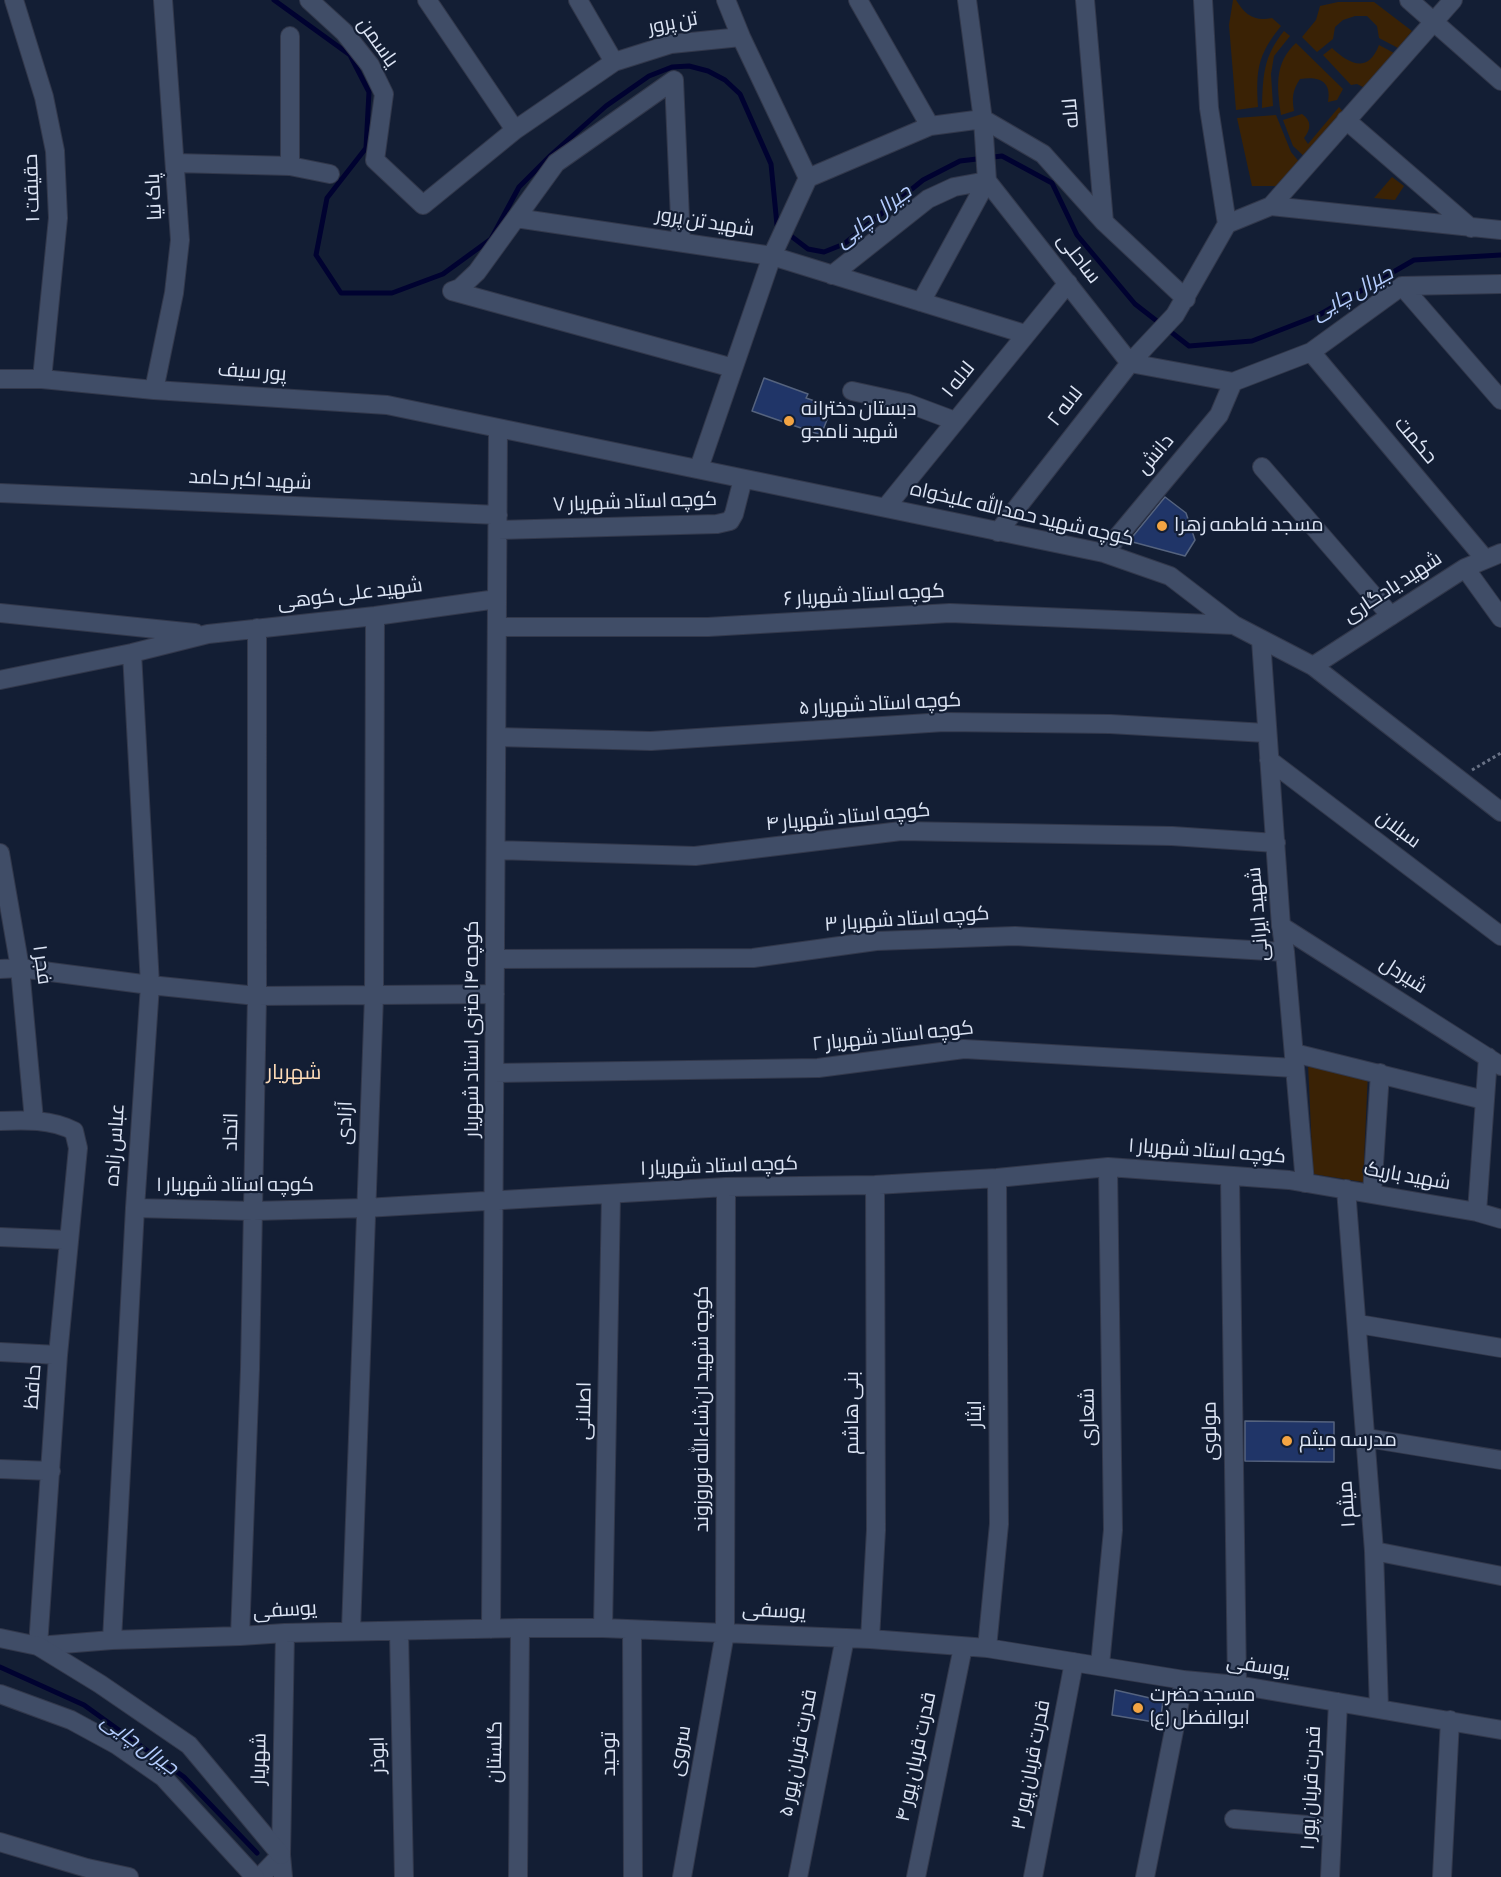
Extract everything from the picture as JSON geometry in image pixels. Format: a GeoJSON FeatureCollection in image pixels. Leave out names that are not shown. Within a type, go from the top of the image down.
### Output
{"type":"FeatureCollection","features":[{"type":"Feature","properties":{"kind":"street","name":"حقیقت ۱"},"geometry":{"type":"LineString","coordinates":[[14,0],[44,97],[56,151],[58,218],[42,379]]}},
{"type":"Feature","properties":{"kind":"street","name":"پاک نیا"},"geometry":{"type":"LineString","coordinates":[[154,390],[174,292],[180,240],[163,0]]}},
{"type":"Feature","properties":{"kind":"street","name":"یاسمن"},"geometry":{"type":"LineString","coordinates":[[309,0],[344,32],[370,65],[384,94],[375,160]]}},
{"type":"Feature","properties":{"kind":"street"},"geometry":{"type":"LineString","coordinates":[[427,0],[515,130]]}},
{"type":"Feature","properties":{"kind":"street"},"geometry":{"type":"LineString","coordinates":[[578,0],[614,62]]}},
{"type":"Feature","properties":{"kind":"street"},"geometry":{"type":"LineString","coordinates":[[726,0],[741,37],[808,178]]}},
{"type":"Feature","properties":{"kind":"street"},"geometry":{"type":"LineString","coordinates":[[858,0],[930,126]]}},
{"type":"Feature","properties":{"kind":"street"},"geometry":{"type":"LineString","coordinates":[[921,302],[987,180],[983,120],[967,0]]}},
{"type":"Feature","properties":{"kind":"street","name":"لاله"},"geometry":{"type":"LineString","coordinates":[[1085,0],[1104,222]]}},
{"type":"Feature","properties":{"kind":"street"},"geometry":{"type":"LineString","coordinates":[[1203,0],[1209,108],[1227,224],[1271,206],[1453,0]]}},
{"type":"Feature","properties":{"kind":"street"},"geometry":{"type":"LineString","coordinates":[[1409,0],[1501,81]]}},
{"type":"Feature","properties":{"kind":"street"},"geometry":{"type":"LineString","coordinates":[[290,36],[290,166]]}},
{"type":"Feature","properties":{"kind":"street","name":"تن پرور"},"geometry":{"type":"LineString","coordinates":[[375,160],[423,205],[515,130],[614,62],[671,44],[741,37]]}},
{"type":"Feature","properties":{"kind":"street"},"geometry":{"type":"LineString","coordinates":[[681,242],[674,80],[556,164],[477,272],[460,288],[452,291],[733,368]]}},
{"type":"Feature","properties":{"kind":"street"},"geometry":{"type":"LineString","coordinates":[[1025,334],[772,256],[808,178],[930,126],[983,120],[1043,154],[1104,222],[1186,299]]}},
{"type":"Feature","properties":{"kind":"street"},"geometry":{"type":"LineString","coordinates":[[1346,120],[1470,228]]}},
{"type":"Feature","properties":{"kind":"street"},"geometry":{"type":"LineString","coordinates":[[175,163],[290,166],[330,174]]}},
{"type":"Feature","properties":{"kind":"street"},"geometry":{"type":"LineString","coordinates":[[832,275],[928,199],[954,187],[987,180]]}},
{"type":"Feature","properties":{"kind":"street","name":"ساحلی"},"geometry":{"type":"LineString","coordinates":[[987,180],[1130,363]]}},
{"type":"Feature","properties":{"kind":"street"},"geometry":{"type":"LineString","coordinates":[[1271,206],[1501,230]]}},
{"type":"Feature","properties":{"kind":"street","name":"شهید تن پرور"},"geometry":{"type":"LineString","coordinates":[[516,218],[772,256],[699,468]]}},
{"type":"Feature","properties":{"kind":"street","name":"لاله ۲"},"geometry":{"type":"LineString","coordinates":[[998,532],[1130,363],[1175,315],[1227,224]]}},
{"type":"Feature","properties":{"kind":"street","name":"لاله ۱"},"geometry":{"type":"LineString","coordinates":[[886,507],[1068,283]]}},
{"type":"Feature","properties":{"kind":"street"},"geometry":{"type":"LineString","coordinates":[[1130,363],[1233,382],[1311,352],[1402,286],[1501,284]]}},
{"type":"Feature","properties":{"kind":"street"},"geometry":{"type":"LineString","coordinates":[[1402,286],[1501,400]]}},
{"type":"Feature","properties":{"kind":"street","name":"حکمت"},"geometry":{"type":"LineString","coordinates":[[1311,352],[1493,556]]}},
{"type":"Feature","properties":{"kind":"street","name":"پور سیف"},"geometry":{"type":"LineString","coordinates":[[0,379],[42,379],[154,390],[387,405],[498,429]]}},
{"type":"Feature","properties":{"kind":"street","name":"دانش"},"geometry":{"type":"LineString","coordinates":[[1104,553],[1219,415],[1233,382]]}},
{"type":"Feature","properties":{"kind":"street"},"geometry":{"type":"LineString","coordinates":[[852,391],[907,403],[955,421]]}},
{"type":"Feature","properties":{"kind":"street","name":"کوچه شهید حمدالله علیخواه"},"geometry":{"type":"LineString","coordinates":[[498,429],[699,468],[1104,553],[1170,576],[1234,625],[1313,666],[1501,812]]}},
{"type":"Feature","properties":{"kind":"street","name":"کوچه ۱۴ متری استاد شهریار"},"geometry":{"type":"LineString","coordinates":[[491,1629],[498,429]]}},
{"type":"Feature","properties":{"kind":"street"},"geometry":{"type":"LineString","coordinates":[[1262,467],[1391,616]]}},
{"type":"Feature","properties":{"kind":"street","name":"کوچه استاد شهریار ۷"},"geometry":{"type":"LineString","coordinates":[[498,523],[717,524],[730,521],[743,479]]}},
{"type":"Feature","properties":{"kind":"street","name":"شهید اکبر حامد"},"geometry":{"type":"LineString","coordinates":[[0,493],[498,523]]}},
{"type":"Feature","properties":{"kind":"street","name":"شهید یادگاری"},"geometry":{"type":"LineString","coordinates":[[1313,666],[1465,568],[1493,556]]}},
{"type":"Feature","properties":{"kind":"street"},"geometry":{"type":"LineString","coordinates":[[1465,568],[1501,618]]}},
{"type":"Feature","properties":{"kind":"street","name":"شهید علی کوهی"},"geometry":{"type":"LineString","coordinates":[[0,680],[132,653],[208,634],[375,616],[497,599]]}},
{"type":"Feature","properties":{"kind":"street","name":"شهید علی کوهی"},"geometry":{"type":"LineString","coordinates":[[0,613],[208,634]]}},
{"type":"Feature","properties":{"kind":"street","name":"کوچه استاد شهریار ۶"},"geometry":{"type":"LineString","coordinates":[[498,627],[708,627],[950,613],[1234,625]]}},
{"type":"Feature","properties":{"kind":"street","name":"آزادی"},"geometry":{"type":"LineString","coordinates":[[351,1630],[374,996],[375,616]]}},
{"type":"Feature","properties":{"kind":"street","name":"اتحاد"},"geometry":{"type":"LineString","coordinates":[[240,1636],[257,996],[257,628]]}},
{"type":"Feature","properties":{"kind":"street","name":"شهید ایرانی"},"geometry":{"type":"LineString","coordinates":[[1261,640],[1281,926],[1305,1183]]}},
{"type":"Feature","properties":{"kind":"street","name":"عباس زاده"},"geometry":{"type":"LineString","coordinates":[[112,1640],[135,1208],[150,985],[132,653]]}},
{"type":"Feature","properties":{"kind":"street","name":"کوچه استاد شهریار ۵"},"geometry":{"type":"LineString","coordinates":[[497,737],[651,741],[944,723],[1110,724],[1266,733]]}},
{"type":"Feature","properties":{"kind":"street","name":"سبلان"},"geometry":{"type":"LineString","coordinates":[[1269,760],[1501,936]]}},
{"type":"Feature","properties":{"kind":"street","name":"کوچه استاد شهریار ۴"},"geometry":{"type":"LineString","coordinates":[[496,850],[695,856],[901,831],[1173,836],[1276,843]]}},
{"type":"Feature","properties":{"kind":"street","name":"فجر ۱"},"geometry":{"type":"LineString","coordinates":[[0,853],[20,968],[34,1120]]}},
{"type":"Feature","properties":{"kind":"street","name":"شیردل"},"geometry":{"type":"LineString","coordinates":[[1281,926],[1495,1061]]}},
{"type":"Feature","properties":{"kind":"street","name":"کوچه استاد شهریار ۳"},"geometry":{"type":"LineString","coordinates":[[495,959],[753,958],[876,941],[1015,936],[1285,952]]}},
{"type":"Feature","properties":{"kind":"street"},"geometry":{"type":"LineString","coordinates":[[0,969],[20,968],[257,996],[495,994]]}},
{"type":"Feature","properties":{"kind":"street","name":"کوچه استاد شهریار ۲"},"geometry":{"type":"LineString","coordinates":[[495,1072],[818,1068],[964,1049],[1295,1061],[1380,1073],[1484,1100]]}},
{"type":"Feature","properties":{"kind":"street"},"geometry":{"type":"LineString","coordinates":[[1477,1212],[1484,1100],[1495,1061]]}},
{"type":"Feature","properties":{"kind":"street"},"geometry":{"type":"LineString","coordinates":[[1372,1194],[1380,1073]]}},
{"type":"Feature","properties":{"kind":"street"},"geometry":{"type":"LineString","coordinates":[[0,1121],[34,1120]]}},
{"type":"Feature","properties":{"kind":"street","name":"حافظ"},"geometry":{"type":"LineString","coordinates":[[34,1120],[64,1126],[74,1131],[78,1148],[58,1355],[38,1646]]}},
{"type":"Feature","properties":{"kind":"street","name":"کوچه استاد شهریار ۱"},"geometry":{"type":"LineString","coordinates":[[135,1208],[253,1211],[365,1209],[726,1186],[875,1185],[997,1179],[1108,1167],[1305,1183]]}},
{"type":"Feature","properties":{"kind":"street","name":"شعاری"},"geometry":{"type":"LineString","coordinates":[[1100,1665],[1113,1530],[1108,1167]]}},
{"type":"Feature","properties":{"kind":"street","name":"مولوی"},"geometry":{"type":"LineString","coordinates":[[1230,1176],[1237,1685]]}},
{"type":"Feature","properties":{"kind":"street","name":"ایثار"},"geometry":{"type":"LineString","coordinates":[[987,1648],[999,1524],[997,1179]]}},
{"type":"Feature","properties":{"kind":"street","name":"شهید باریک"},"geometry":{"type":"LineString","coordinates":[[1305,1183],[1477,1212],[1501,1219]]}},
{"type":"Feature","properties":{"kind":"street","name":"بنی هاشم"},"geometry":{"type":"LineString","coordinates":[[870,1639],[876,1530],[875,1185]]}},
{"type":"Feature","properties":{"kind":"street","name":"کوچه شهید ان‌شاءالله نوروزوند"},"geometry":{"type":"LineString","coordinates":[[725,1633],[726,1186]]}},
{"type":"Feature","properties":{"kind":"street","name":"میثم ۱"},"geometry":{"type":"LineString","coordinates":[[1346,1189],[1374,1551],[1378,1708]]}},
{"type":"Feature","properties":{"kind":"street","name":"اصلانی"},"geometry":{"type":"LineString","coordinates":[[603,1629],[611,1195]]}},
{"type":"Feature","properties":{"kind":"street"},"geometry":{"type":"LineString","coordinates":[[0,1237],[69,1240]]}},
{"type":"Feature","properties":{"kind":"street"},"geometry":{"type":"LineString","coordinates":[[1358,1324],[1501,1348]]}},
{"type":"Feature","properties":{"kind":"street"},"geometry":{"type":"LineString","coordinates":[[0,1352],[58,1355]]}},
{"type":"Feature","properties":{"kind":"street"},"geometry":{"type":"LineString","coordinates":[[1367,1438],[1501,1460]]}},
{"type":"Feature","properties":{"kind":"street"},"geometry":{"type":"LineString","coordinates":[[0,1469],[51,1471]]}},
{"type":"Feature","properties":{"kind":"street"},"geometry":{"type":"LineString","coordinates":[[1374,1551],[1501,1576]]}},
{"type":"Feature","properties":{"kind":"street","name":"یوسفی"},"geometry":{"type":"LineString","coordinates":[[38,1646],[112,1640],[351,1630],[520,1628],[870,1639],[987,1648],[1184,1680],[1237,1685],[1501,1730]]}},
{"type":"Feature","properties":{"kind":"street","name":"گلستان"},"geometry":{"type":"LineString","coordinates":[[518,1877],[520,1628]]}},
{"type":"Feature","properties":{"kind":"street","name":"توحید"},"geometry":{"type":"LineString","coordinates":[[633,1630],[633,1877]]}},
{"type":"Feature","properties":{"kind":"street","name":"ابوذر"},"geometry":{"type":"LineString","coordinates":[[399,1631],[404,1877]]}},
{"type":"Feature","properties":{"kind":"street","name":"شهریار"},"geometry":{"type":"LineString","coordinates":[[283,1877],[281,1856],[285,1633]]}},
{"type":"Feature","properties":{"kind":"street","name":"سروی"},"geometry":{"type":"LineString","coordinates":[[682,1877],[725,1633]]}},
{"type":"Feature","properties":{"kind":"street"},"geometry":{"type":"LineString","coordinates":[[0,1638],[38,1646],[100,1684],[189,1745],[281,1856],[260,1877]]}},
{"type":"Feature","properties":{"kind":"street","name":"قدرت قربان پور ۵"},"geometry":{"type":"LineString","coordinates":[[798,1877],[845,1638]]}},
{"type":"Feature","properties":{"kind":"street","name":"قدرت قربان پور ۴"},"geometry":{"type":"LineString","coordinates":[[916,1877],[963,1647]]}},
{"type":"Feature","properties":{"kind":"street","name":"قدرت قربان پور ۳"},"geometry":{"type":"LineString","coordinates":[[1033,1877],[1074,1662]]}},
{"type":"Feature","properties":{"kind":"street"},"geometry":{"type":"LineString","coordinates":[[1145,1877],[1184,1680]]}},
{"type":"Feature","properties":{"kind":"street"},"geometry":{"type":"LineString","coordinates":[[0,1694],[71,1720],[117,1745],[163,1777],[255,1877]]}},
{"type":"Feature","properties":{"kind":"street","name":"قدرت قربان پور ۱"},"geometry":{"type":"LineString","coordinates":[[1330,1877],[1338,1702]]}},
{"type":"Feature","properties":{"kind":"street"},"geometry":{"type":"LineString","coordinates":[[1442,1877],[1450,1720]]}},
{"type":"Feature","properties":{"kind":"street"},"geometry":{"type":"LineString","coordinates":[[1234,1819],[1332,1827]]}},
{"type":"Feature","properties":{"kind":"street"},"geometry":{"type":"LineString","coordinates":[[0,1842],[85,1872],[129,1877]]}},
{"type":"Feature","properties":{"kind":"path"},"geometry":{"type":"LineString","coordinates":[[1457,778],[1501,753]]}},
{"type":"Feature","properties":{"kind":"shaded area"},"geometry":{"type":"Polygon","coordinates":[[[1233,0],[1236,0],[1251,16],[1260,19],[1272,18],[1281,26],[1267,46],[1260,64],[1257,83],[1258,107],[1236,110],[1229,25],[1233,0]]]}},
{"type":"Feature","properties":{"kind":"shaded area"},"geometry":{"type":"Polygon","coordinates":[[[1338,2],[1374,2],[1412,31],[1398,48],[1379,38],[1377,26],[1367,16],[1355,16],[1343,20],[1335,27],[1333,39],[1317,52],[1302,37],[1316,20],[1320,6],[1338,2]]]}},
{"type":"Feature","properties":{"kind":"shaded area"},"geometry":{"type":"Polygon","coordinates":[[[1284,31],[1290,36],[1274,56],[1271,74],[1273,106],[1262,108],[1268,58],[1284,31]]]}},
{"type":"Feature","properties":{"kind":"shaded area"},"geometry":{"type":"Polygon","coordinates":[[[1296,43],[1343,89],[1337,100],[1328,102],[1328,89],[1323,82],[1313,78],[1300,79],[1293,95],[1294,111],[1281,115],[1279,76],[1284,59],[1296,43]]]}},
{"type":"Feature","properties":{"kind":"shaded area"},"geometry":{"type":"Polygon","coordinates":[[[1379,45],[1394,53],[1365,88],[1357,84],[1351,85],[1323,55],[1332,48],[1351,62],[1364,63],[1375,54],[1379,45]]]}},
{"type":"Feature","properties":{"kind":"shaded area"},"geometry":{"type":"Polygon","coordinates":[[[1339,107],[1345,114],[1306,158],[1293,146],[1283,120],[1302,114],[1308,119],[1308,131],[1304,138],[1308,144],[1339,107]]]}},
{"type":"Feature","properties":{"kind":"shaded area"},"geometry":{"type":"Polygon","coordinates":[[[1276,115],[1291,152],[1300,163],[1281,186],[1252,186],[1237,118],[1276,115]]]}},
{"type":"Feature","properties":{"kind":"shaded area"},"geometry":{"type":"Polygon","coordinates":[[[1392,177],[1404,186],[1395,200],[1374,198],[1392,177]]]}},
{"type":"Feature","properties":{"kind":"shaded area"},"geometry":{"type":"Polygon","coordinates":[[[1308,1063],[1368,1072],[1363,1182],[1313,1174],[1308,1063]]]}},
{"type":"Feature","properties":{"kind":"building"},"geometry":{"type":"Polygon","coordinates":[[[764,378],[808,394],[806,398],[832,407],[821,435],[752,411],[764,378]]]}},
{"type":"Feature","properties":{"kind":"building","name":"مسجد فاطمه زهرا"},"geometry":{"type":"Polygon","coordinates":[[[1165,497],[1186,513],[1195,540],[1185,556],[1129,541],[1165,497]]]}},
{"type":"Feature","properties":{"kind":"building","name":"مدرسه میثم"},"geometry":{"type":"Polygon","coordinates":[[[1245,1421],[1334,1422],[1334,1462],[1245,1461],[1245,1421]]]}},
{"type":"Feature","properties":{"kind":"building","name":"مسجد حضرت ابوالفضل (ع)"},"geometry":{"type":"Polygon","coordinates":[[[1115,1690],[1163,1701],[1160,1723],[1112,1715],[1115,1690]]]}},
{"type":"Feature","properties":{"kind":"waterway","name":"جیرال چایی"},"geometry":{"type":"LineString","coordinates":[[274,0],[350,55],[369,92],[366,148],[327,198],[316,255],[341,293],[392,293],[443,274],[491,239],[519,187],[551,155],[606,106],[649,76],[672,67],[689,66],[708,71],[725,80],[740,94],[771,164],[777,225],[780,227]]}},
{"type":"Feature","properties":{"kind":"waterway","name":"جیرال چایی"},"geometry":{"type":"LineString","coordinates":[[787,233],[808,249],[824,252],[844,244],[923,180],[960,161],[1002,156],[1052,183],[1077,235],[1135,304],[1189,346],[1252,341],[1319,315],[1414,260],[1501,255]]}},
{"type":"Feature","properties":{"kind":"waterway","name":"جیرال چایی"},"geometry":{"type":"LineString","coordinates":[[0,1667],[84,1705],[184,1777],[257,1853]]}},
{"type":"Feature","properties":{"kind":"place","name":"دبستان دخترانه شهید نامجو"},"geometry":{"type":"Point","coordinates":[789,421]}},
{"type":"Feature","properties":{"kind":"place","name":"مسجد فاطمه زهرا"},"geometry":{"type":"Point","coordinates":[1162,526]}},
{"type":"Feature","properties":{"kind":"place","name":"مدرسه میثم"},"geometry":{"type":"Point","coordinates":[1287,1441]}},
{"type":"Feature","properties":{"kind":"place","name":"مسجد حضرت ابوالفضل (ع)"},"geometry":{"type":"Point","coordinates":[1138,1708]}},
{"type":"Feature","properties":{"kind":"district","name":"شهریار"},"geometry":{"type":"Point","coordinates":[294,1074]}}]}
